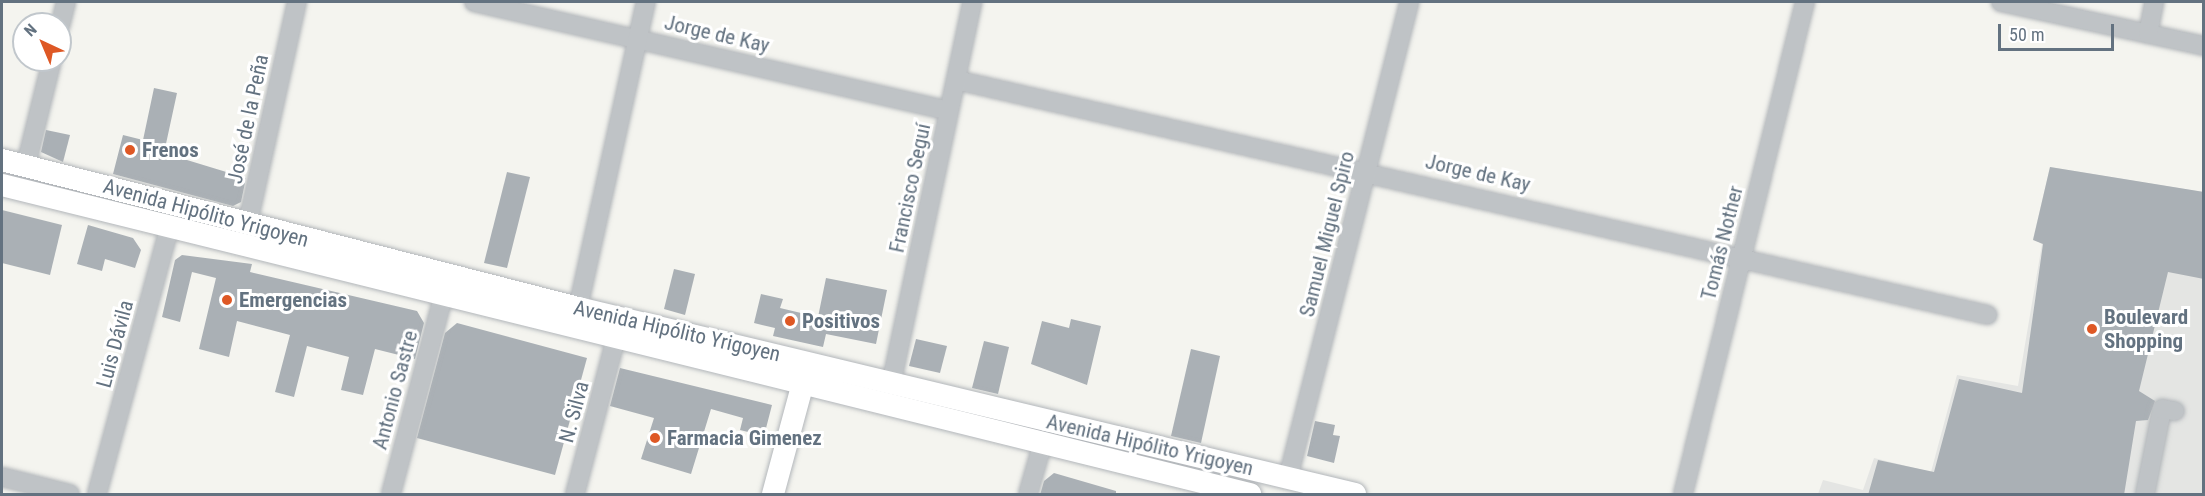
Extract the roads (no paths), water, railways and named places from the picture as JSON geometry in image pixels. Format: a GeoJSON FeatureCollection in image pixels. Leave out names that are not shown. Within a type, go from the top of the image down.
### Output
{"type":"FeatureCollection","features":[{"type":"Feature","properties":{"kind":"main road","name":"Avenida Hipólito Yrigoyen"},"geometry":{"type":"LineString","coordinates":[[2,160],[176,205],[245,236],[443,297],[884,407],[1042,442],[1250,495]]}},
{"type":"Feature","properties":{"kind":"main road","name":"Avenida Hipólito Yrigoyen"},"geometry":{"type":"LineString","coordinates":[[2,185],[171,227],[245,236],[578,308],[1355,495]]}},
{"type":"Feature","properties":{"kind":"main road"},"geometry":{"type":"LineString","coordinates":[[773,495],[809,362]]}},
{"type":"Feature","properties":{"kind":"street","name":"José de la Peña"},"geometry":{"type":"LineString","coordinates":[[245,236],[297,2]]}},
{"type":"Feature","properties":{"kind":"street","name":"Jorge de Kay"},"geometry":{"type":"LineString","coordinates":[[474,2],[949,111]]}},
{"type":"Feature","properties":{"kind":"street"},"geometry":{"type":"LineString","coordinates":[[578,308],[646,2]]}},
{"type":"Feature","properties":{"kind":"street","name":"Francisco Seguí"},"geometry":{"type":"LineString","coordinates":[[884,407],[892,384],[972,2]]}},
{"type":"Feature","properties":{"kind":"street","name":"Samuel Miguel Spiro"},"geometry":{"type":"LineString","coordinates":[[1288,478],[1409,2]]}},
{"type":"Feature","properties":{"kind":"street","name":"Tomás Nother"},"geometry":{"type":"LineString","coordinates":[[1683,495],[1805,2]]}},
{"type":"Feature","properties":{"kind":"street"},"geometry":{"type":"LineString","coordinates":[[2001,2],[2204,46]]}},
{"type":"Feature","properties":{"kind":"street"},"geometry":{"type":"LineString","coordinates":[[2148,33],[2154,2]]}},
{"type":"Feature","properties":{"kind":"street"},"geometry":{"type":"LineString","coordinates":[[26,165],[48,72]]}},
{"type":"Feature","properties":{"kind":"street","name":"Jorge de Kay"},"geometry":{"type":"LineString","coordinates":[[956,80],[1742,255],[1988,315]]}},
{"type":"Feature","properties":{"kind":"street","name":"Luis Dávila"},"geometry":{"type":"LineString","coordinates":[[97,495],[176,205]]}},
{"type":"Feature","properties":{"kind":"street","name":"Antonio Sastre"},"geometry":{"type":"LineString","coordinates":[[391,495],[443,297]]}},
{"type":"Feature","properties":{"kind":"street","name":"N. Silva"},"geometry":{"type":"LineString","coordinates":[[575,495],[615,340]]}},
{"type":"Feature","properties":{"kind":"street"},"geometry":{"type":"LineString","coordinates":[[2145,495],[2162,409],[2175,411]]}},
{"type":"Feature","properties":{"kind":"street"},"geometry":{"type":"LineString","coordinates":[[1028,495],[1042,442]]}},
{"type":"Feature","properties":{"kind":"street"},"geometry":{"type":"LineString","coordinates":[[2,477],[70,495]]}},
{"type":"Feature","properties":{"kind":"place","name":"Frenos"},"geometry":{"type":"Point","coordinates":[130,150]}},
{"type":"Feature","properties":{"kind":"place","name":"Emergencias"},"geometry":{"type":"Point","coordinates":[227,300]}},
{"type":"Feature","properties":{"kind":"place","name":"Positivos"},"geometry":{"type":"Point","coordinates":[790,321]}},
{"type":"Feature","properties":{"kind":"place","name":"Boulevard Shopping"},"geometry":{"type":"Point","coordinates":[2092,329]}},
{"type":"Feature","properties":{"kind":"place","name":"Farmacia Gimenez"},"geometry":{"type":"Point","coordinates":[655,438]}}]}
